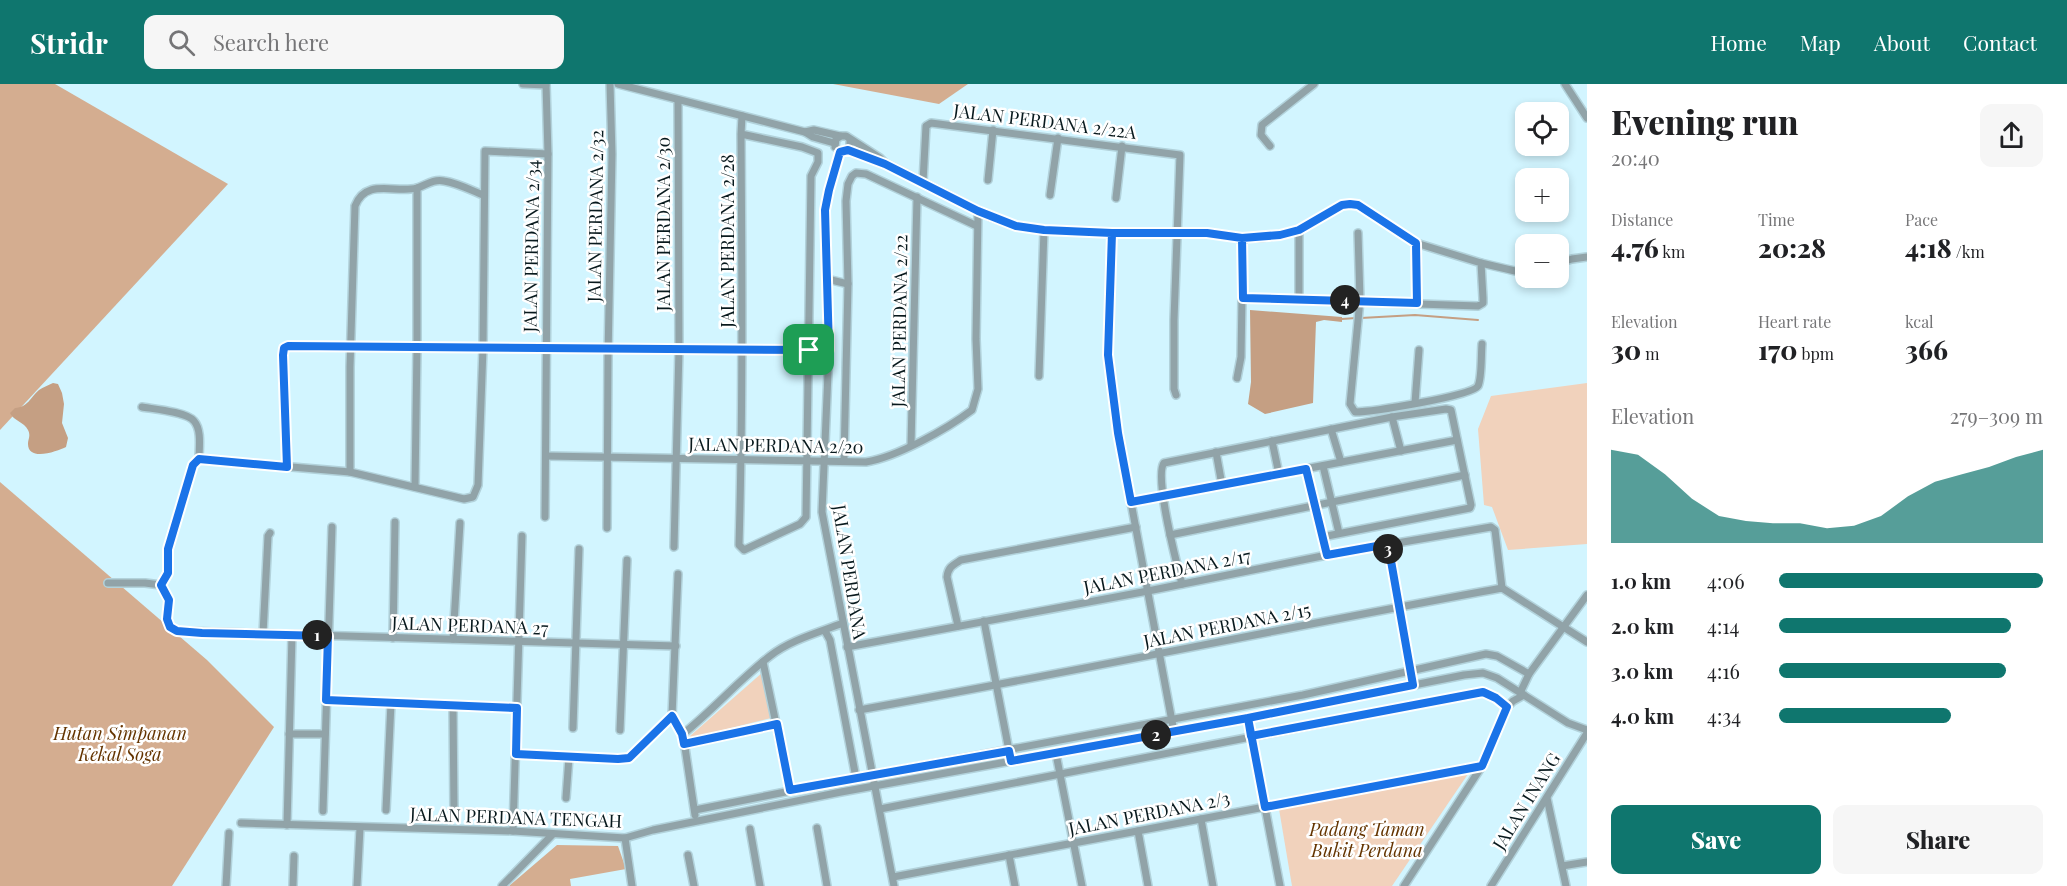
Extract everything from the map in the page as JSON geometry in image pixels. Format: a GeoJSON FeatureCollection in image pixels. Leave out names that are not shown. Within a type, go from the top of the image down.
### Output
{"type":"FeatureCollection","features":[{"type":"Feature","properties":{"kind":"street"},"geometry":{"type":"LineString","coordinates":[[523,84],[546,85]]}},
{"type":"Feature","properties":{"kind":"street","name":"JALAN PERDANA 2/32"},"geometry":{"type":"LineString","coordinates":[[608,457],[612,154],[610,84]]}},
{"type":"Feature","properties":{"kind":"street"},"geometry":{"type":"LineString","coordinates":[[618,84],[805,132],[813,137],[834,143],[836,148],[885,164],[978,211],[1016,226],[1044,230],[1112,233],[1223,234],[1242,238],[1280,235],[1299,230],[1342,205],[1350,204],[1358,205],[1416,243],[1515,271]]}},
{"type":"Feature","properties":{"kind":"street"},"geometry":{"type":"LineString","coordinates":[[1270,146],[1261,135],[1262,125],[1314,84]]}},
{"type":"Feature","properties":{"kind":"street"},"geometry":{"type":"LineString","coordinates":[[1565,84],[1587,118]]}},
{"type":"Feature","properties":{"kind":"street","name":"JALAN PERDANA 2/34"},"geometry":{"type":"LineString","coordinates":[[545,517],[548,154],[546,85]]}},
{"type":"Feature","properties":{"kind":"street","name":"JALAN PERDANA 2/30"},"geometry":{"type":"LineString","coordinates":[[674,548],[678,353],[678,100]]}},
{"type":"Feature","properties":{"kind":"street","name":"JALAN PERDANA 2/28"},"geometry":{"type":"LineString","coordinates":[[742,116],[743,350],[739,545],[741,548],[747,549],[804,521],[807,513],[807,460]]}},
{"type":"Feature","properties":{"kind":"street","name":"JALAN PERDANA 2/22A"},"geometry":{"type":"LineString","coordinates":[[923,182],[927,124],[935,123],[1180,155],[1176,233]]}},
{"type":"Feature","properties":{"kind":"street"},"geometry":{"type":"LineString","coordinates":[[805,132],[814,129],[846,136],[880,158],[885,164]]}},
{"type":"Feature","properties":{"kind":"street"},"geometry":{"type":"LineString","coordinates":[[988,180],[993,130]]}},
{"type":"Feature","properties":{"kind":"street"},"geometry":{"type":"LineString","coordinates":[[741,134],[802,147],[818,153],[818,162],[811,176],[807,460]]}},
{"type":"Feature","properties":{"kind":"street"},"geometry":{"type":"LineString","coordinates":[[834,143],[841,136]]}},
{"type":"Feature","properties":{"kind":"street"},"geometry":{"type":"LineString","coordinates":[[1050,195],[1058,138]]}},
{"type":"Feature","properties":{"kind":"street"},"geometry":{"type":"LineString","coordinates":[[844,151],[851,145],[850,140]]}},
{"type":"Feature","properties":{"kind":"street"},"geometry":{"type":"LineString","coordinates":[[1116,198],[1122,146]]}},
{"type":"Feature","properties":{"kind":"street","name":"JALAN PERDANA"},"geometry":{"type":"LineString","coordinates":[[844,151],[829,190],[825,210],[829,350],[822,512],[894,886]]}},
{"type":"Feature","properties":{"kind":"street"},"geometry":{"type":"LineString","coordinates":[[199,459],[350,472],[464,499],[470,499],[476,494],[483,348],[485,152],[548,154]]}},
{"type":"Feature","properties":{"kind":"street"},"geometry":{"type":"LineString","coordinates":[[844,460],[848,284],[846,201],[848,184],[852,176],[856,173],[866,174],[977,226]]}},
{"type":"Feature","properties":{"kind":"street"},"geometry":{"type":"LineString","coordinates":[[350,472],[350,346],[355,206],[358,197],[382,188],[417,188],[427,183],[442,181],[483,195]]}},
{"type":"Feature","properties":{"kind":"street"},"geometry":{"type":"LineString","coordinates":[[414,487],[417,188]]}},
{"type":"Feature","properties":{"kind":"street","name":"JALAN PERDANA 2/22"},"geometry":{"type":"LineString","coordinates":[[911,445],[917,197]]}},
{"type":"Feature","properties":{"kind":"street","name":"JALAN PERDANA 2/20"},"geometry":{"type":"LineString","coordinates":[[546,456],[866,462],[881,460],[962,418],[972,410],[978,389],[978,211]]}},
{"type":"Feature","properties":{"kind":"street"},"geometry":{"type":"LineString","coordinates":[[1039,376],[1044,230]]}},
{"type":"Feature","properties":{"kind":"street"},"geometry":{"type":"LineString","coordinates":[[1299,230],[1299,298]]}},
{"type":"Feature","properties":{"kind":"street"},"geometry":{"type":"LineString","coordinates":[[1112,233],[1108,355],[1118,433],[1174,732]]}},
{"type":"Feature","properties":{"kind":"street"},"geometry":{"type":"LineString","coordinates":[[1176,233],[1174,320],[1174,389],[1176,395]]}},
{"type":"Feature","properties":{"kind":"street"},"geometry":{"type":"LineString","coordinates":[[1358,233],[1360,300],[1356,325],[1351,409],[1360,412],[1467,393],[1477,388],[1482,344]]}},
{"type":"Feature","properties":{"kind":"street"},"geometry":{"type":"LineString","coordinates":[[1237,378],[1241,357],[1242,238]]}},
{"type":"Feature","properties":{"kind":"street"},"geometry":{"type":"LineString","coordinates":[[1416,243],[1417,303]]}},
{"type":"Feature","properties":{"kind":"street"},"geometry":{"type":"LineString","coordinates":[[1569,260],[1587,257]]}},
{"type":"Feature","properties":{"kind":"street"},"geometry":{"type":"LineString","coordinates":[[1243,298],[1360,300],[1478,306],[1483,303],[1481,263]]}},
{"type":"Feature","properties":{"kind":"street"},"geometry":{"type":"LineString","coordinates":[[827,279],[848,284]]}},
{"type":"Feature","properties":{"kind":"street"},"geometry":{"type":"LineString","coordinates":[[287,467],[283,355],[284,348],[288,346],[608,348],[678,353],[829,350]]}},
{"type":"Feature","properties":{"kind":"street"},"geometry":{"type":"LineString","coordinates":[[1415,403],[1419,350]]}},
{"type":"Feature","properties":{"kind":"street"},"geometry":{"type":"LineString","coordinates":[[108,583],[161,585],[168,573],[168,549],[193,465],[199,459],[199,432],[194,420],[187,415],[142,407]]}},
{"type":"Feature","properties":{"kind":"street"},"geometry":{"type":"LineString","coordinates":[[1182,584],[1170,535],[1161,465],[1330,429],[1449,409],[1471,505],[1467,510],[1322,537]]}},
{"type":"Feature","properties":{"kind":"street"},"geometry":{"type":"LineString","coordinates":[[1392,417],[1401,451]]}},
{"type":"Feature","properties":{"kind":"street"},"geometry":{"type":"LineString","coordinates":[[1330,429],[1341,462]]}},
{"type":"Feature","properties":{"kind":"street"},"geometry":{"type":"LineString","coordinates":[[1131,502],[1457,440]]}},
{"type":"Feature","properties":{"kind":"street"},"geometry":{"type":"LineString","coordinates":[[1272,441],[1279,474]]}},
{"type":"Feature","properties":{"kind":"street"},"geometry":{"type":"LineString","coordinates":[[1216,452],[1221,485]]}},
{"type":"Feature","properties":{"kind":"street"},"geometry":{"type":"LineString","coordinates":[[607,528],[608,457]]}},
{"type":"Feature","properties":{"kind":"street"},"geometry":{"type":"LineString","coordinates":[[1323,466],[1339,533]]}},
{"type":"Feature","properties":{"kind":"street"},"geometry":{"type":"LineString","coordinates":[[1306,469],[1327,555]]}},
{"type":"Feature","properties":{"kind":"street"},"geometry":{"type":"LineString","coordinates":[[1170,535],[1465,475]]}},
{"type":"Feature","properties":{"kind":"street"},"geometry":{"type":"LineString","coordinates":[[393,638],[395,522]]}},
{"type":"Feature","properties":{"kind":"street"},"geometry":{"type":"LineString","coordinates":[[453,639],[460,523]]}},
{"type":"Feature","properties":{"kind":"street"},"geometry":{"type":"LineString","coordinates":[[323,811],[332,527]]}},
{"type":"Feature","properties":{"kind":"street"},"geometry":{"type":"LineString","coordinates":[[958,626],[947,577],[948,570],[961,560],[1136,527]]}},
{"type":"Feature","properties":{"kind":"street","name":"JALAN PERDANA 2/17"},"geometry":{"type":"LineString","coordinates":[[847,647],[1327,555],[1494,527],[1502,588]]}},
{"type":"Feature","properties":{"kind":"street"},"geometry":{"type":"LineString","coordinates":[[263,634],[270,532]]}},
{"type":"Feature","properties":{"kind":"street"},"geometry":{"type":"LineString","coordinates":[[513,831],[522,536]]}},
{"type":"Feature","properties":{"kind":"street"},"geometry":{"type":"LineString","coordinates":[[1388,544],[1413,685]]}},
{"type":"Feature","properties":{"kind":"street"},"geometry":{"type":"LineString","coordinates":[[573,728],[579,549]]}},
{"type":"Feature","properties":{"kind":"street"},"geometry":{"type":"LineString","coordinates":[[620,730],[627,560]]}},
{"type":"Feature","properties":{"kind":"street"},"geometry":{"type":"LineString","coordinates":[[678,574],[672,716],[682,734],[697,821]]}},
{"type":"Feature","properties":{"kind":"street","name":"JALAN PERDANA 27"},"geometry":{"type":"LineString","coordinates":[[161,585],[169,600],[167,619],[170,627],[177,631],[676,646]]}},
{"type":"Feature","properties":{"kind":"street"},"geometry":{"type":"LineString","coordinates":[[1502,588],[1587,642]]}},
{"type":"Feature","properties":{"kind":"street","name":"JALAN PERDANA 2/15"},"geometry":{"type":"LineString","coordinates":[[859,710],[1160,655],[1502,588]]}},
{"type":"Feature","properties":{"kind":"street"},"geometry":{"type":"LineString","coordinates":[[1404,886],[1482,766],[1507,707],[1522,694],[1529,674],[1587,595]]}},
{"type":"Feature","properties":{"kind":"street"},"geometry":{"type":"LineString","coordinates":[[984,621],[1011,761]]}},
{"type":"Feature","properties":{"kind":"street"},"geometry":{"type":"LineString","coordinates":[[682,734],[703,718],[763,662],[783,648],[843,623]]}},
{"type":"Feature","properties":{"kind":"street"},"geometry":{"type":"LineString","coordinates":[[825,631],[830,639],[856,778]]}},
{"type":"Feature","properties":{"kind":"street"},"geometry":{"type":"LineString","coordinates":[[287,825],[292,635]]}},
{"type":"Feature","properties":{"kind":"street"},"geometry":{"type":"LineString","coordinates":[[695,810],[790,790],[1303,695],[1486,654],[1497,656],[1529,674]]}},
{"type":"Feature","properties":{"kind":"street"},"geometry":{"type":"LineString","coordinates":[[763,662],[790,790]]}},
{"type":"Feature","properties":{"kind":"street","name":"JALAN PERDANA TENGAH"},"geometry":{"type":"LineString","coordinates":[[241,823],[513,831],[624,838],[697,821],[875,786],[1483,673],[1497,678],[1568,723],[1587,732]]}},
{"type":"Feature","properties":{"kind":"street"},"geometry":{"type":"LineString","coordinates":[[880,809],[1483,692],[1496,698],[1507,707]]}},
{"type":"Feature","properties":{"kind":"street"},"geometry":{"type":"LineString","coordinates":[[326,700],[517,708]]}},
{"type":"Feature","properties":{"kind":"street"},"geometry":{"type":"LineString","coordinates":[[386,810],[391,703]]}},
{"type":"Feature","properties":{"kind":"street"},"geometry":{"type":"LineString","coordinates":[[453,705],[454,810]]}},
{"type":"Feature","properties":{"kind":"street"},"geometry":{"type":"LineString","coordinates":[[516,754],[629,758],[672,716]]}},
{"type":"Feature","properties":{"kind":"street"},"geometry":{"type":"LineString","coordinates":[[1248,718],[1280,886]]}},
{"type":"Feature","properties":{"kind":"street"},"geometry":{"type":"LineString","coordinates":[[684,744],[777,724]]}},
{"type":"Feature","properties":{"kind":"street","name":"JALAN INANG"},"geometry":{"type":"LineString","coordinates":[[1491,886],[1587,732]]}},
{"type":"Feature","properties":{"kind":"street"},"geometry":{"type":"LineString","coordinates":[[289,734],[326,734]]}},
{"type":"Feature","properties":{"kind":"street"},"geometry":{"type":"LineString","coordinates":[[1056,754],[1082,886]]}},
{"type":"Feature","properties":{"kind":"street"},"geometry":{"type":"LineString","coordinates":[[567,798],[569,757]]}},
{"type":"Feature","properties":{"kind":"street","name":"JALAN PERDANA 2/3"},"geometry":{"type":"LineString","coordinates":[[893,877],[1482,766]]}},
{"type":"Feature","properties":{"kind":"street"},"geometry":{"type":"LineString","coordinates":[[1547,798],[1566,886]]}},
{"type":"Feature","properties":{"kind":"street"},"geometry":{"type":"LineString","coordinates":[[1201,819],[1213,886]]}},
{"type":"Feature","properties":{"kind":"street"},"geometry":{"type":"LineString","coordinates":[[357,886],[360,828]]}},
{"type":"Feature","properties":{"kind":"street"},"geometry":{"type":"LineString","coordinates":[[817,828],[827,886]]}},
{"type":"Feature","properties":{"kind":"street"},"geometry":{"type":"LineString","coordinates":[[750,829],[760,886]]}},
{"type":"Feature","properties":{"kind":"street"},"geometry":{"type":"LineString","coordinates":[[1138,831],[1148,886]]}},
{"type":"Feature","properties":{"kind":"street"},"geometry":{"type":"LineString","coordinates":[[226,886],[228,833]]}},
{"type":"Feature","properties":{"kind":"street"},"geometry":{"type":"LineString","coordinates":[[502,886],[553,834]]}},
{"type":"Feature","properties":{"kind":"street"},"geometry":{"type":"LineString","coordinates":[[624,838],[632,886]]}},
{"type":"Feature","properties":{"kind":"street"},"geometry":{"type":"LineString","coordinates":[[687,855],[694,886]]}},
{"type":"Feature","properties":{"kind":"street"},"geometry":{"type":"LineString","coordinates":[[1009,855],[1016,886]]}},
{"type":"Feature","properties":{"kind":"street"},"geometry":{"type":"LineString","coordinates":[[293,886],[294,856]]}},
{"type":"Feature","properties":{"kind":"street"},"geometry":{"type":"LineString","coordinates":[[1562,867],[1587,862]]}},
{"type":"Feature","properties":{"kind":"green space"},"geometry":{"type":"Polygon","coordinates":[[[0,84],[55,84],[228,184],[0,430],[0,84]]]}},
{"type":"Feature","properties":{"kind":"green space"},"geometry":{"type":"Polygon","coordinates":[[[833,84],[968,84],[939,104],[833,84]]]}},
{"type":"Feature","properties":{"kind":"green space"},"geometry":{"type":"Polygon","coordinates":[[[1587,383],[1587,544],[1508,550],[1492,507],[1484,505],[1478,429],[1491,396],[1587,383]]]}},
{"type":"Feature","properties":{"kind":"green space","name":"Hutan Simpanan Kekal Soga"},"geometry":{"type":"Polygon","coordinates":[[[0,482],[207,660],[274,727],[172,886],[0,886],[0,482]]]}},
{"type":"Feature","properties":{"kind":"green space"},"geometry":{"type":"Polygon","coordinates":[[[763,672],[771,718],[691,738],[690,736],[763,672]]]}},
{"type":"Feature","properties":{"kind":"green space","name":"Padang Taman Bukit Perdana"},"geometry":{"type":"Polygon","coordinates":[[[1468,774],[1392,886],[1292,886],[1279,809],[1468,774]]]}},
{"type":"Feature","properties":{"kind":"green space"},"geometry":{"type":"Polygon","coordinates":[[[557,845],[618,846],[626,869],[570,879],[571,886],[509,886],[557,845]]]}},
{"type":"Feature","properties":{"kind":"shaded area"},"geometry":{"type":"Polygon","coordinates":[[[1250,310],[1342,317],[1342,322],[1324,320],[1316,322],[1313,403],[1265,414],[1248,404],[1251,382],[1250,310]]]}},
{"type":"Feature","properties":{"kind":"shaded area"},"geometry":{"type":"Polygon","coordinates":[[[53,383],[58,384],[62,393],[64,404],[62,423],[68,438],[66,447],[50,453],[33,453],[29,449],[28,430],[10,413],[15,408],[26,404],[39,390],[53,383]]]}},
{"type":"Feature","properties":{"kind":"waterway"},"geometry":{"type":"LineString","coordinates":[[1361,318],[1415,315],[1478,320]]}},
{"type":"Feature","properties":{"kind":"waterway"},"geometry":{"type":"LineString","coordinates":[[1342,319],[1356,318]]}},
{"type":"Feature","properties":{"kind":"route"},"geometry":{"type":"LineString","coordinates":[[809,350],[288,346],[284,348],[283,355],[287,467],[199,459],[193,465],[168,549],[168,573],[161,585],[169,600],[167,619],[170,627],[177,631],[202,633],[328,636],[326,700],[517,708],[516,754],[629,758],[672,716],[682,734],[684,744],[777,724],[790,790],[1009,751],[1011,761],[1056,754],[1248,718],[1251,736],[1265,807],[1482,766],[1507,707],[1501,701],[1483,692],[1251,736],[1248,718],[1413,685],[1388,544],[1327,555],[1306,469],[1131,502],[1118,433],[1108,355],[1112,233],[1145,234],[1207,233],[1242,238],[1260,238],[1299,230],[1342,205],[1358,205],[1416,243],[1417,303],[1243,298],[1242,238],[1223,234],[1207,233],[1112,233],[1044,230],[1016,226],[978,211],[885,164],[848,150],[840,152],[825,210],[829,350],[809,350]]}}]}
